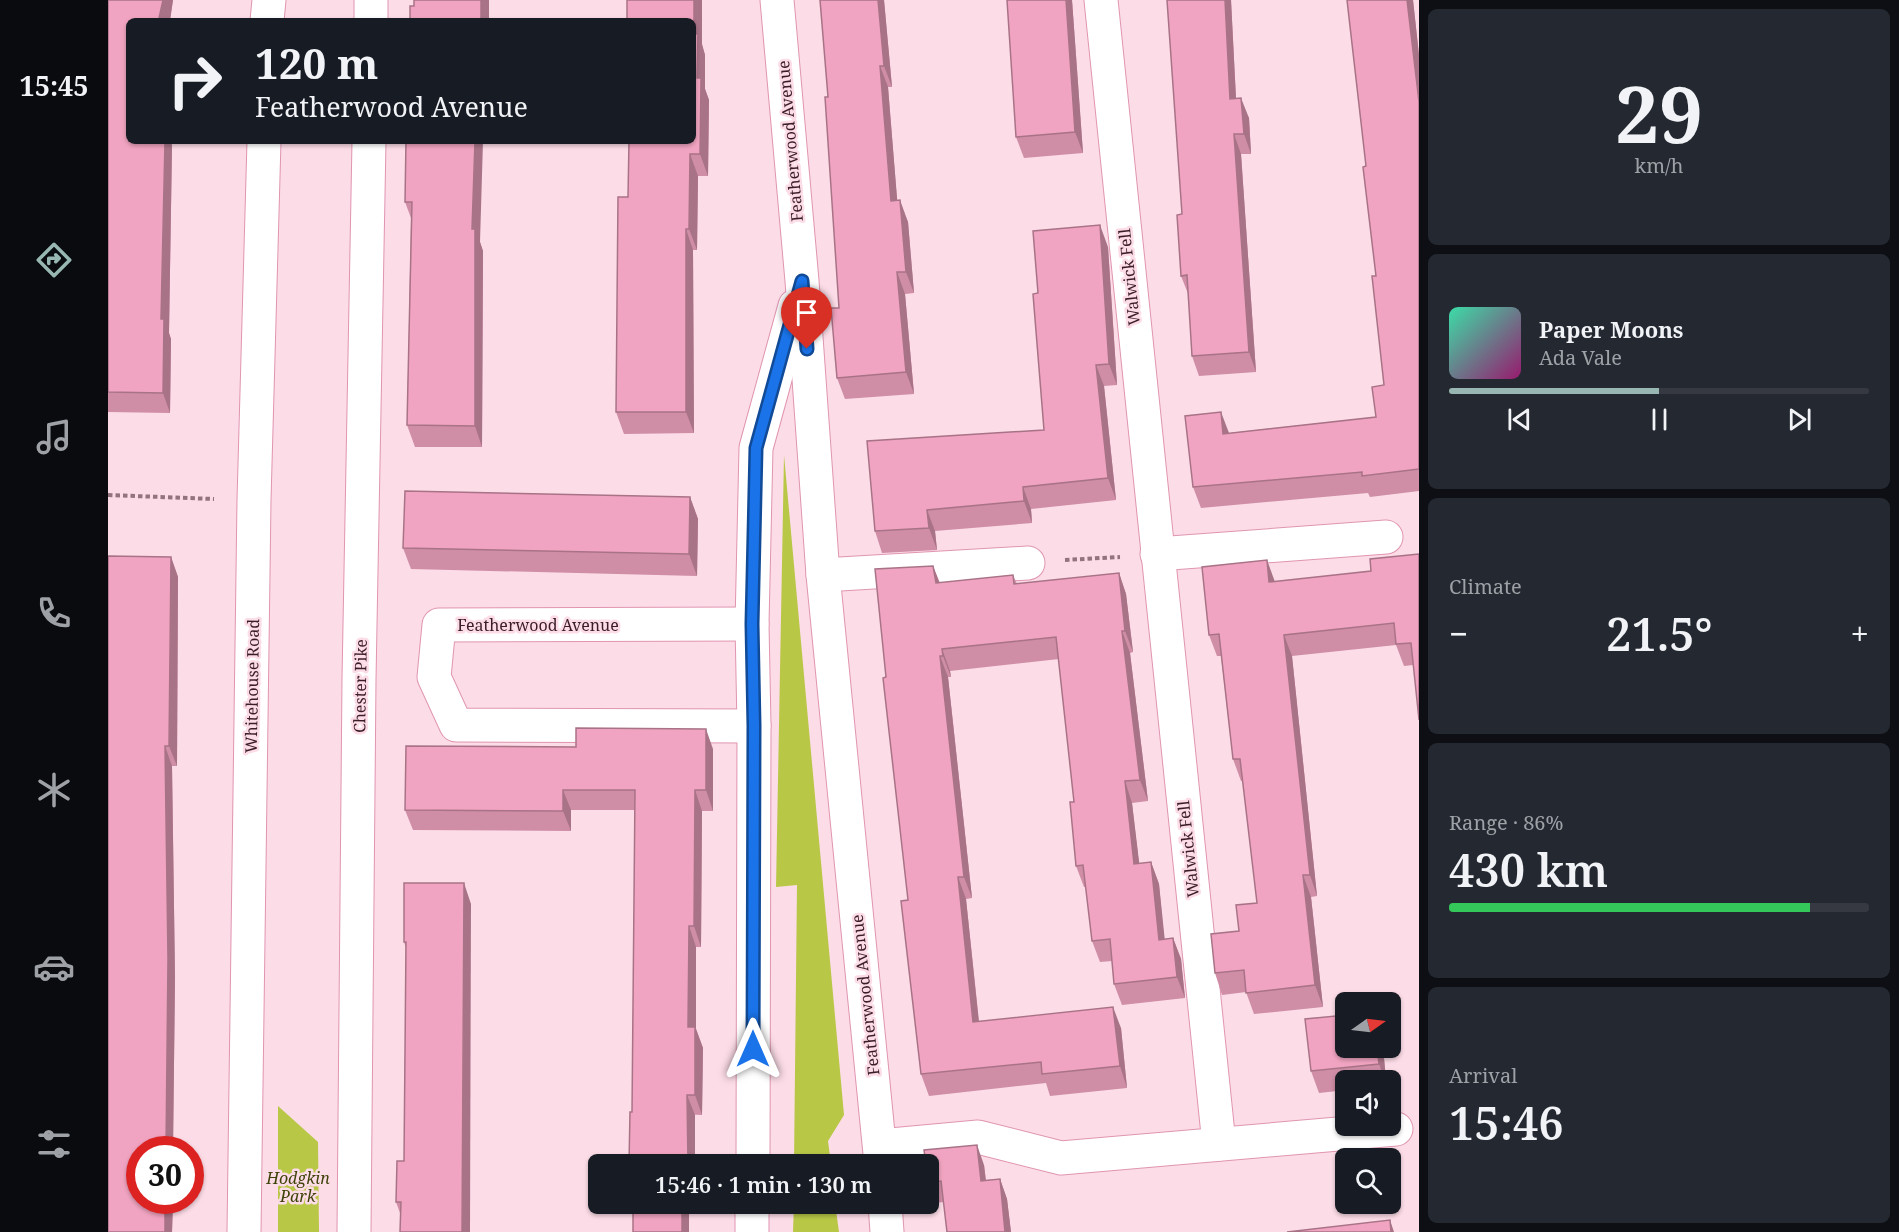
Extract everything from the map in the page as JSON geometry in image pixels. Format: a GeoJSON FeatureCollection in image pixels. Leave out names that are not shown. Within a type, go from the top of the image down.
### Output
{"type":"FeatureCollection","features":[{"type":"Feature","properties":{"kind":"street"},"geometry":{"type":"LineString","coordinates":[[267,18],[269,0]]}},
{"type":"Feature","properties":{"kind":"street"},"geometry":{"type":"LineString","coordinates":[[370,18],[371,0]]}},
{"type":"Feature","properties":{"kind":"street","name":"Featherwood Avenue"},"geometry":{"type":"LineString","coordinates":[[777,0],[802,281],[823,575],[880,1154]]}},
{"type":"Feature","properties":{"kind":"street","name":"Walwick Fell"},"geometry":{"type":"LineString","coordinates":[[1101,0],[1219,1144]]}},
{"type":"Feature","properties":{"kind":"street","name":"Whitehouse Road"},"geometry":{"type":"LineString","coordinates":[[244,1232],[254,500],[264,144]]}},
{"type":"Feature","properties":{"kind":"street","name":"Chester Pike"},"geometry":{"type":"LineString","coordinates":[[354,1232],[359,679],[369,144]]}},
{"type":"Feature","properties":{"kind":"street","name":"Featherwood Avenue"},"geometry":{"type":"LineString","coordinates":[[753,1154],[754,726],[752,624],[756,448],[802,281]]}},
{"type":"Feature","properties":{"kind":"street"},"geometry":{"type":"LineString","coordinates":[[1157,554],[1386,537]]}},
{"type":"Feature","properties":{"kind":"street"},"geometry":{"type":"LineString","coordinates":[[823,575],[1028,562]]}},
{"type":"Feature","properties":{"kind":"street","name":"Featherwood Avenue"},"geometry":{"type":"LineString","coordinates":[[752,624],[439,625],[434,677],[456,725],[754,726]]}},
{"type":"Feature","properties":{"kind":"street"},"geometry":{"type":"LineString","coordinates":[[885,1154],[978,1137],[1061,1158],[1335,1134]]}},
{"type":"Feature","properties":{"kind":"street"},"geometry":{"type":"LineString","coordinates":[[752,1214],[752,1232]]}},
{"type":"Feature","properties":{"kind":"street"},"geometry":{"type":"LineString","coordinates":[[886,1214],[887,1232]]}},
{"type":"Feature","properties":{"kind":"path"},"geometry":{"type":"LineString","coordinates":[[108,495],[254,500]]}},
{"type":"Feature","properties":{"kind":"path"},"geometry":{"type":"LineString","coordinates":[[1028,562],[1157,554]]}},
{"type":"Feature","properties":{"kind":"green space"},"geometry":{"type":"Polygon","coordinates":[[[784,455],[844,1115],[828,1141],[830,1154],[794,1154],[797,885],[776,887],[784,455]]]}},
{"type":"Feature","properties":{"kind":"green space","name":"Hodgkin Park"},"geometry":{"type":"Polygon","coordinates":[[[278,1106],[318,1142],[319,1232],[278,1232],[278,1106]]]}},
{"type":"Feature","properties":{"kind":"green space"},"geometry":{"type":"Polygon","coordinates":[[[794,1214],[837,1214],[839,1232],[793,1232],[794,1214]]]}},
{"type":"Feature","properties":{"kind":"building"},"geometry":{"type":"Polygon","coordinates":[[[108,0],[163,0],[159,18],[126,18],[126,144],[165,144],[161,319],[164,319],[163,393],[108,392],[108,0]]]}},
{"type":"Feature","properties":{"kind":"building"},"geometry":{"type":"Polygon","coordinates":[[[414,0],[481,0],[481,18],[410,18],[410,6],[414,6],[414,0]]]}},
{"type":"Feature","properties":{"kind":"building"},"geometry":{"type":"Polygon","coordinates":[[[627,0],[694,0],[694,18],[627,18],[627,0]]]}},
{"type":"Feature","properties":{"kind":"building"},"geometry":{"type":"Polygon","coordinates":[[[820,0],[878,0],[884,66],[880,66],[891,201],[900,200],[906,272],[897,272],[906,372],[837,378],[831,308],[839,308],[825,97],[828,97],[820,0]]]}},
{"type":"Feature","properties":{"kind":"building"},"geometry":{"type":"Polygon","coordinates":[[[1007,0],[1066,0],[1075,132],[1016,137],[1007,0]]]}},
{"type":"Feature","properties":{"kind":"building"},"geometry":{"type":"Polygon","coordinates":[[[1167,0],[1225,0],[1230,99],[1241,98],[1244,134],[1234,134],[1249,352],[1192,356],[1187,275],[1181,276],[1177,215],[1182,214],[1167,0]]]}},
{"type":"Feature","properties":{"kind":"building"},"geometry":{"type":"Polygon","coordinates":[[[1347,0],[1407,0],[1419,102],[1419,469],[1362,476],[1362,472],[1193,487],[1185,416],[1221,412],[1223,434],[1376,417],[1372,387],[1384,385],[1372,276],[1376,276],[1363,167],[1366,166],[1347,0]]]}},
{"type":"Feature","properties":{"kind":"building"},"geometry":{"type":"Polygon","coordinates":[[[696,34],[698,34],[697,78],[701,78],[700,154],[690,154],[689,229],[686,229],[686,412],[616,412],[618,197],[628,197],[629,144],[696,144],[696,34]]]}},
{"type":"Feature","properties":{"kind":"building"},"geometry":{"type":"Polygon","coordinates":[[[406,144],[475,144],[472,229],[475,229],[475,426],[407,425],[412,202],[405,202],[406,144]]]}},
{"type":"Feature","properties":{"kind":"building"},"geometry":{"type":"Polygon","coordinates":[[[1100,225],[1109,364],[1096,365],[1108,478],[1023,487],[1024,501],[927,510],[929,528],[875,531],[867,441],[1044,430],[1033,294],[1038,293],[1033,231],[1100,225]]]}},
{"type":"Feature","properties":{"kind":"building"},"geometry":{"type":"Polygon","coordinates":[[[405,491],[690,497],[689,554],[403,548],[405,491]]]}},
{"type":"Feature","properties":{"kind":"building"},"geometry":{"type":"Polygon","coordinates":[[[1419,554],[1419,720],[1411,643],[1396,644],[1394,623],[1284,635],[1310,875],[1303,875],[1315,985],[1246,993],[1244,970],[1215,973],[1211,934],[1239,931],[1236,905],[1257,903],[1240,759],[1233,759],[1219,634],[1209,635],[1202,567],[1267,560],[1269,582],[1371,571],[1370,559],[1419,554]]]}},
{"type":"Feature","properties":{"kind":"building"},"geometry":{"type":"Polygon","coordinates":[[[108,556],[171,557],[169,746],[165,746],[168,958],[166,1136],[126,1136],[126,1214],[165,1214],[165,1232],[108,1232],[108,556]]]}},
{"type":"Feature","properties":{"kind":"building"},"geometry":{"type":"Polygon","coordinates":[[[933,566],[936,583],[1013,575],[1014,584],[1119,573],[1125,631],[1122,631],[1140,780],[1125,781],[1134,864],[1151,862],[1159,940],[1173,938],[1177,977],[1114,984],[1110,939],[1092,941],[1083,865],[1076,866],[1070,802],[1074,802],[1056,637],[942,649],[943,656],[940,656],[964,877],[958,877],[973,1022],[1113,1007],[1120,1066],[1042,1074],[1041,1062],[921,1074],[901,901],[908,900],[883,678],[886,677],[875,569],[933,566]]]}},
{"type":"Feature","properties":{"kind":"building"},"geometry":{"type":"Polygon","coordinates":[[[576,728],[706,729],[706,790],[695,790],[694,926],[689,926],[688,1027],[695,1027],[695,1095],[687,1095],[688,1154],[629,1154],[630,1112],[632,1112],[635,790],[563,790],[563,811],[405,810],[406,746],[576,747],[576,728]]]}},
{"type":"Feature","properties":{"kind":"building"},"geometry":{"type":"Polygon","coordinates":[[[404,883],[464,883],[462,1232],[400,1232],[401,1202],[396,1202],[397,1161],[404,1161],[406,942],[404,942],[404,883]]]}},
{"type":"Feature","properties":{"kind":"building"},"geometry":{"type":"Polygon","coordinates":[[[1335,1016],[1335,1058],[1378,1058],[1379,1064],[1311,1071],[1305,1019],[1335,1016]]]}},
{"type":"Feature","properties":{"kind":"building"},"geometry":{"type":"Polygon","coordinates":[[[977,1145],[981,1181],[1000,1179],[1005,1232],[947,1232],[941,1181],[939,1181],[939,1154],[925,1154],[924,1150],[977,1145]]]}},
{"type":"Feature","properties":{"kind":"building"},"geometry":{"type":"Polygon","coordinates":[[[633,1214],[682,1214],[682,1232],[633,1232],[633,1214]]]}},
{"type":"Feature","properties":{"kind":"building"},"geometry":{"type":"Polygon","coordinates":[[[1390,1220],[1391,1232],[1287,1232],[1390,1220]]]}},
{"type":"Feature","properties":{"kind":"route"},"geometry":{"type":"LineString","coordinates":[[753,1049],[752,624],[756,448],[802,281],[807,349]]}}]}
